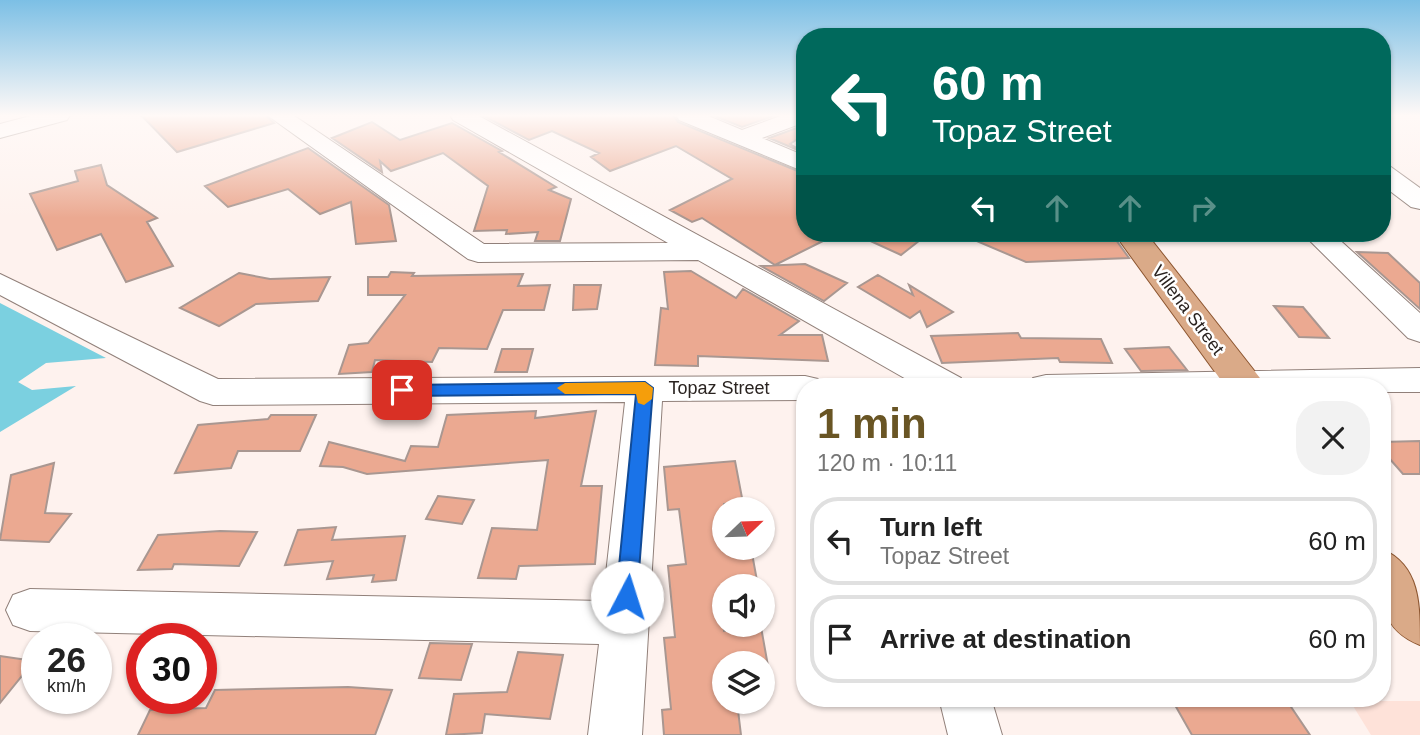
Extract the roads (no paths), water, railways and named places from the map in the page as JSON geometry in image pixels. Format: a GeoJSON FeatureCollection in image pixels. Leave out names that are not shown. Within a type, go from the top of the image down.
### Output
{"type":"FeatureCollection","features":[{"type":"Feature","properties":{"kind":"main road","name":"Villena Street"},"geometry":{"type":"LineString","coordinates":[[1137,242],[1239,378]]}},
{"type":"Feature","properties":{"kind":"main road"},"geometry":{"type":"LineString","coordinates":[[1391,582],[1420,621]]}},
{"type":"Feature","properties":{"kind":"street"},"geometry":{"type":"LineString","coordinates":[[328,149],[478,253],[704,251]]}},
{"type":"Feature","properties":{"kind":"street"},"geometry":{"type":"LineString","coordinates":[[522,149],[932,378]]}},
{"type":"Feature","properties":{"kind":"street"},"geometry":{"type":"LineString","coordinates":[[767,149],[796,162]]}},
{"type":"Feature","properties":{"kind":"street"},"geometry":{"type":"LineString","coordinates":[[1391,179],[1420,201]]}},
{"type":"Feature","properties":{"kind":"street"},"geometry":{"type":"LineString","coordinates":[[1326,242],[1420,331]]}},
{"type":"Feature","properties":{"kind":"street","name":"Topaz Street"},"geometry":{"type":"LineString","coordinates":[[0,283],[213,392],[796,388]]}},
{"type":"Feature","properties":{"kind":"street"},"geometry":{"type":"LineString","coordinates":[[1391,381],[1420,380]]}},
{"type":"Feature","properties":{"kind":"street"},"geometry":{"type":"LineString","coordinates":[[615,735],[645,388]]}},
{"type":"Feature","properties":{"kind":"street"},"geometry":{"type":"LineString","coordinates":[[30,610],[625,623]]}},
{"type":"Feature","properties":{"kind":"street"},"geometry":{"type":"LineString","coordinates":[[967,707],[975,735]]}},
{"type":"Feature","properties":{"kind":"water"},"geometry":{"type":"Polygon","coordinates":[[[0,303],[106,358],[46,363],[18,382],[32,390],[76,386],[0,432],[0,303]]]}}]}
